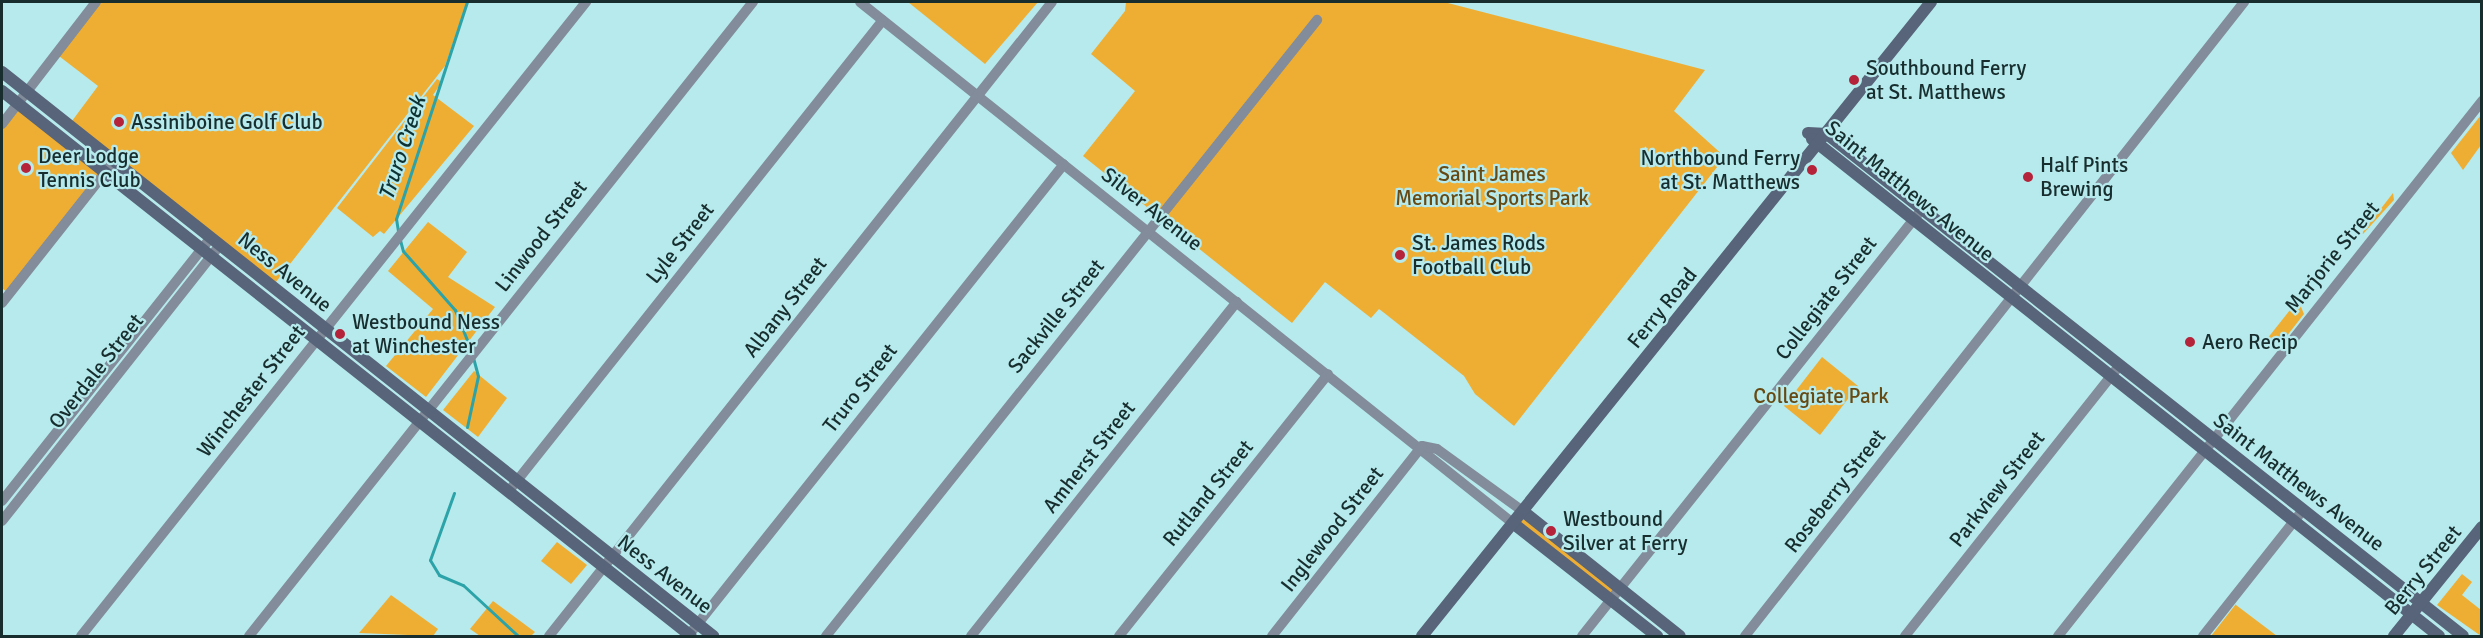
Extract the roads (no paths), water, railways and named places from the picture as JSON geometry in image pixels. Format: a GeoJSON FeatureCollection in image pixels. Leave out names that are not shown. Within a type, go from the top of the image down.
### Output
{"type":"FeatureCollection","features":[{"type":"Feature","properties":{"kind":"main road","name":"Ferry Road"},"geometry":{"type":"LineString","coordinates":[[1422,636],[1524,512],[1931,2]]}},
{"type":"Feature","properties":{"kind":"main road","name":"Ness Avenue"},"geometry":{"type":"LineString","coordinates":[[2,72],[713,636]]}},
{"type":"Feature","properties":{"kind":"main road","name":"Ness Avenue"},"geometry":{"type":"LineString","coordinates":[[2,91],[689,636]]}},
{"type":"Feature","properties":{"kind":"main road","name":"Saint Matthews Avenue"},"geometry":{"type":"LineString","coordinates":[[1827,134],[2463,636]]}},
{"type":"Feature","properties":{"kind":"main road","name":"Saint Matthews Avenue"},"geometry":{"type":"LineString","coordinates":[[1817,145],[2439,636]]}},
{"type":"Feature","properties":{"kind":"main road","name":"Silver Avenue"},"geometry":{"type":"LineString","coordinates":[[1524,512],[1680,636]]}},
{"type":"Feature","properties":{"kind":"main road","name":"Silver Avenue"},"geometry":{"type":"LineString","coordinates":[[1514,524],[1657,636]]}},
{"type":"Feature","properties":{"kind":"main road","name":"Berry Street"},"geometry":{"type":"LineString","coordinates":[[2394,636],[2481,527]]}},
{"type":"Feature","properties":{"kind":"street"},"geometry":{"type":"LineString","coordinates":[[2,124],[96,2]]}},
{"type":"Feature","properties":{"kind":"street","name":"Winchester Street"},"geometry":{"type":"LineString","coordinates":[[81,636],[586,2]]}},
{"type":"Feature","properties":{"kind":"street","name":"Linwood Street"},"geometry":{"type":"LineString","coordinates":[[249,636],[753,2]]}},
{"type":"Feature","properties":{"kind":"street","name":"Silver Avenue"},"geometry":{"type":"LineString","coordinates":[[860,2],[1422,446],[1514,524]]}},
{"type":"Feature","properties":{"kind":"street","name":"Albany Street"},"geometry":{"type":"LineString","coordinates":[[549,636],[1052,2]]}},
{"type":"Feature","properties":{"kind":"street","name":"Roseberry Street"},"geometry":{"type":"LineString","coordinates":[[1745,636],[2244,2]]}},
{"type":"Feature","properties":{"kind":"street","name":"Lyle Street"},"geometry":{"type":"LineString","coordinates":[[509,492],[883,20]]}},
{"type":"Feature","properties":{"kind":"street","name":"Sackville Street"},"geometry":{"type":"LineString","coordinates":[[826,636],[1317,20]]}},
{"type":"Feature","properties":{"kind":"street","name":"Marjorie Street"},"geometry":{"type":"LineString","coordinates":[[2058,636],[2481,101]]}},
{"type":"Feature","properties":{"kind":"street"},"geometry":{"type":"LineString","coordinates":[[2,303],[114,161]]}},
{"type":"Feature","properties":{"kind":"street","name":"Truro Street"},"geometry":{"type":"LineString","coordinates":[[689,636],[1064,164]]}},
{"type":"Feature","properties":{"kind":"street","name":"Collegiate Street"},"geometry":{"type":"LineString","coordinates":[[1582,636],[1922,209]]}},
{"type":"Feature","properties":{"kind":"street","name":"Overdale Street"},"geometry":{"type":"LineString","coordinates":[[2,521],[215,241]]}},
{"type":"Feature","properties":{"kind":"street","name":"Overdale Street"},"geometry":{"type":"LineString","coordinates":[[2,501],[207,252]]}},
{"type":"Feature","properties":{"kind":"street","name":"Amherst Street"},"geometry":{"type":"LineString","coordinates":[[971,636],[1237,302]]}},
{"type":"Feature","properties":{"kind":"street","name":"Parkview Street"},"geometry":{"type":"LineString","coordinates":[[1905,636],[2120,365]]}},
{"type":"Feature","properties":{"kind":"street","name":"Rutland Street"},"geometry":{"type":"LineString","coordinates":[[1119,636],[1328,374]]}},
{"type":"Feature","properties":{"kind":"street","name":"Silver Avenue"},"geometry":{"type":"LineString","coordinates":[[1422,446],[1437,449],[1524,512]]}},
{"type":"Feature","properties":{"kind":"street","name":"Inglewood Street"},"geometry":{"type":"LineString","coordinates":[[1272,636],[1422,446]]}},
{"type":"Feature","properties":{"kind":"street"},"geometry":{"type":"LineString","coordinates":[[2203,636],[2303,510]]}},
{"type":"Feature","properties":{"kind":"waterway","name":"Truro Creek"},"geometry":{"type":"LineString","coordinates":[[398,231],[396,219],[467,2]]}},
{"type":"Feature","properties":{"kind":"waterway","name":"Truro Creek"},"geometry":{"type":"LineString","coordinates":[[400,240],[403,251],[455,310],[471,350]]}},
{"type":"Feature","properties":{"kind":"waterway","name":"Truro Creek"},"geometry":{"type":"LineString","coordinates":[[467,427],[478,376],[473,357]]}},
{"type":"Feature","properties":{"kind":"waterway","name":"Truro Creek"},"geometry":{"type":"LineString","coordinates":[[454,493],[430,560],[439,575],[463,585],[518,636]]}},
{"type":"Feature","properties":{"kind":"place","name":"Southbound Ferry at St. Matthews"},"geometry":{"type":"Point","coordinates":[1854,80]}},
{"type":"Feature","properties":{"kind":"place","name":"Assiniboine Golf Club"},"geometry":{"type":"Point","coordinates":[119,122]}},
{"type":"Feature","properties":{"kind":"place","name":"Deer Lodge Tennis Club"},"geometry":{"type":"Point","coordinates":[26,168]}},
{"type":"Feature","properties":{"kind":"place","name":"Northbound Ferry at St. Matthews"},"geometry":{"type":"Point","coordinates":[1812,170]}},
{"type":"Feature","properties":{"kind":"place","name":"Half Pints Brewing"},"geometry":{"type":"Point","coordinates":[2028,177]}},
{"type":"Feature","properties":{"kind":"place","name":"St. James Rods Football Club"},"geometry":{"type":"Point","coordinates":[1400,255]}},
{"type":"Feature","properties":{"kind":"place","name":"Westbound Ness at Winchester"},"geometry":{"type":"Point","coordinates":[340,334]}},
{"type":"Feature","properties":{"kind":"place","name":"Aero Recip"},"geometry":{"type":"Point","coordinates":[2190,342]}},
{"type":"Feature","properties":{"kind":"place","name":"Westbound Silver at Ferry"},"geometry":{"type":"Point","coordinates":[1551,531]}},
{"type":"Feature","properties":{"kind":"park label","name":"Saint James Memorial Sports Park"},"geometry":{"type":"Point","coordinates":[1492,186]}},
{"type":"Feature","properties":{"kind":"park label","name":"Collegiate Park"},"geometry":{"type":"Point","coordinates":[1821,396]}}]}
